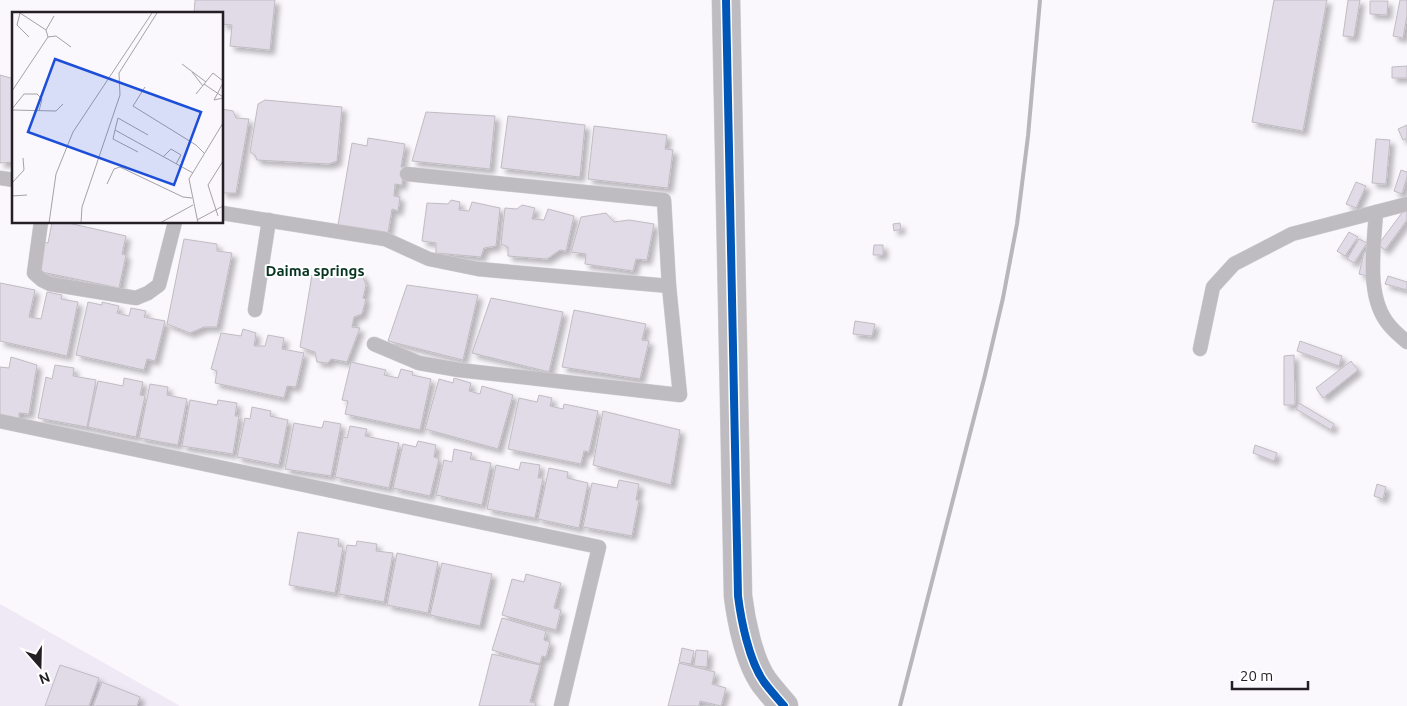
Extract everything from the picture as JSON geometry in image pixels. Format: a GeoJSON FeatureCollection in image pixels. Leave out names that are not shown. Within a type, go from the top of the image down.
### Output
{"type":"FeatureCollection","features":[{"type":"Feature","properties":{"kind":"street"},"geometry":{"type":"LineString","coordinates":[[726,0],[738,596],[741,617],[753,661],[763,681],[784,706]]}},
{"type":"Feature","properties":{"kind":"lane"},"geometry":{"type":"LineString","coordinates":[[374,344],[419,363],[451,369],[680,395],[669,286],[664,200],[407,174]]}},
{"type":"Feature","properties":{"kind":"lane"},"geometry":{"type":"LineString","coordinates":[[1200,349],[1213,287],[1234,264],[1292,234],[1407,204]]}},
{"type":"Feature","properties":{"kind":"lane"},"geometry":{"type":"LineString","coordinates":[[1376,212],[1372,263],[1375,298],[1389,325],[1407,342]]}},
{"type":"Feature","properties":{"kind":"lane"},"geometry":{"type":"LineString","coordinates":[[224,213],[385,238],[429,259],[478,269],[669,286]]}},
{"type":"Feature","properties":{"kind":"lane"},"geometry":{"type":"LineString","coordinates":[[256,310],[269,220]]}},
{"type":"Feature","properties":{"kind":"lane"},"geometry":{"type":"LineString","coordinates":[[41,224],[34,273],[42,280],[50,284],[136,298],[148,293],[159,285],[174,224]]}},
{"type":"Feature","properties":{"kind":"lane"},"geometry":{"type":"LineString","coordinates":[[0,421],[599,547],[561,706]]}},
{"type":"Feature","properties":{"kind":"shaded area"},"geometry":{"type":"Polygon","coordinates":[[[0,604],[180,706],[0,706],[0,604]]]}},
{"type":"Feature","properties":{"kind":"building"},"geometry":{"type":"Polygon","coordinates":[[[195,0],[275,0],[270,50],[230,46],[232,25],[224,24],[224,12],[194,12],[195,0]]]}},
{"type":"Feature","properties":{"kind":"building"},"geometry":{"type":"Polygon","coordinates":[[[1274,0],[1327,0],[1303,131],[1252,122],[1274,0]]]}},
{"type":"Feature","properties":{"kind":"building"},"geometry":{"type":"Polygon","coordinates":[[[1348,0],[1360,0],[1354,37],[1343,36],[1348,0]]]}},
{"type":"Feature","properties":{"kind":"building"},"geometry":{"type":"Polygon","coordinates":[[[1400,0],[1407,0],[1407,16],[1403,38],[1393,36],[1400,0]]]}},
{"type":"Feature","properties":{"kind":"building"},"geometry":{"type":"Polygon","coordinates":[[[1370,1],[1388,1],[1387,15],[1370,14],[1370,1]]]}},
{"type":"Feature","properties":{"kind":"building"},"geometry":{"type":"Polygon","coordinates":[[[1407,66],[1407,78],[1392,78],[1392,67],[1407,66]]]}},
{"type":"Feature","properties":{"kind":"building"},"geometry":{"type":"Polygon","coordinates":[[[0,75],[12,78],[12,162],[0,163],[0,75]]]}},
{"type":"Feature","properties":{"kind":"building"},"geometry":{"type":"Polygon","coordinates":[[[265,100],[342,107],[337,161],[329,164],[257,160],[255,155],[250,152],[258,104],[265,100]]]}},
{"type":"Feature","properties":{"kind":"building"},"geometry":{"type":"Polygon","coordinates":[[[224,109],[233,111],[236,118],[249,119],[236,193],[224,193],[224,109]]]}},
{"type":"Feature","properties":{"kind":"building"},"geometry":{"type":"Polygon","coordinates":[[[426,112],[495,116],[490,169],[412,161],[426,112]]]}},
{"type":"Feature","properties":{"kind":"building"},"geometry":{"type":"Polygon","coordinates":[[[508,116],[585,125],[580,177],[501,168],[508,116]]]}},
{"type":"Feature","properties":{"kind":"building"},"geometry":{"type":"Polygon","coordinates":[[[1407,125],[1407,138],[1403,140],[1398,129],[1407,125]]]}},
{"type":"Feature","properties":{"kind":"building"},"geometry":{"type":"Polygon","coordinates":[[[594,126],[667,135],[665,149],[673,150],[668,188],[588,179],[594,126]]]}},
{"type":"Feature","properties":{"kind":"building"},"geometry":{"type":"Polygon","coordinates":[[[368,138],[405,144],[401,167],[404,167],[402,185],[395,184],[394,196],[400,197],[398,211],[392,209],[388,233],[338,225],[352,143],[367,146],[368,138]]]}},
{"type":"Feature","properties":{"kind":"building"},"geometry":{"type":"Polygon","coordinates":[[[1376,139],[1390,140],[1386,184],[1372,183],[1376,139]]]}},
{"type":"Feature","properties":{"kind":"building"},"geometry":{"type":"Polygon","coordinates":[[[1401,170],[1407,172],[1402,194],[1394,191],[1401,170]]]}},
{"type":"Feature","properties":{"kind":"building"},"geometry":{"type":"Polygon","coordinates":[[[1356,182],[1366,186],[1356,208],[1346,204],[1356,182]]]}},
{"type":"Feature","properties":{"kind":"building"},"geometry":{"type":"Polygon","coordinates":[[[451,200],[460,202],[459,210],[469,211],[472,202],[500,208],[496,246],[484,248],[481,257],[436,253],[436,243],[422,241],[427,203],[448,204],[451,200]]]}},
{"type":"Feature","properties":{"kind":"building"},"geometry":{"type":"Polygon","coordinates":[[[522,205],[535,208],[532,219],[544,220],[548,209],[574,216],[566,251],[560,250],[547,259],[508,256],[508,247],[501,244],[505,208],[517,209],[522,205]]]}},
{"type":"Feature","properties":{"kind":"building"},"geometry":{"type":"Polygon","coordinates":[[[1404,210],[1407,212],[1407,220],[1385,250],[1378,245],[1404,210]]]}},
{"type":"Feature","properties":{"kind":"building"},"geometry":{"type":"Polygon","coordinates":[[[606,213],[614,222],[629,220],[654,224],[647,260],[636,259],[633,271],[585,264],[586,254],[571,252],[581,217],[606,213]]]}},
{"type":"Feature","properties":{"kind":"building"},"geometry":{"type":"Polygon","coordinates":[[[900,223],[901,229],[894,231],[893,224],[900,223]]]}},
{"type":"Feature","properties":{"kind":"building"},"geometry":{"type":"Polygon","coordinates":[[[52,224],[73,224],[126,236],[122,254],[126,255],[119,288],[37,271],[43,242],[48,243],[52,224]]]}},
{"type":"Feature","properties":{"kind":"building"},"geometry":{"type":"Polygon","coordinates":[[[1349,232],[1358,237],[1345,256],[1337,251],[1349,232]]]}},
{"type":"Feature","properties":{"kind":"building"},"geometry":{"type":"Polygon","coordinates":[[[184,239],[217,244],[217,251],[232,253],[217,327],[204,327],[190,333],[167,324],[184,239]]]}},
{"type":"Feature","properties":{"kind":"building"},"geometry":{"type":"Polygon","coordinates":[[[1359,239],[1367,243],[1354,263],[1347,259],[1359,239]]]}},
{"type":"Feature","properties":{"kind":"building"},"geometry":{"type":"Polygon","coordinates":[[[874,245],[883,245],[883,255],[873,255],[874,245]]]}},
{"type":"Feature","properties":{"kind":"building"},"geometry":{"type":"Polygon","coordinates":[[[1364,252],[1372,253],[1368,276],[1359,274],[1364,252]]]}},
{"type":"Feature","properties":{"kind":"building"},"geometry":{"type":"Polygon","coordinates":[[[329,270],[362,274],[366,285],[363,298],[366,299],[362,314],[354,317],[352,327],[360,328],[347,362],[331,359],[328,363],[317,362],[315,352],[300,347],[312,275],[318,275],[329,270]]]}},
{"type":"Feature","properties":{"kind":"building"},"geometry":{"type":"Polygon","coordinates":[[[1388,276],[1407,282],[1407,290],[1385,284],[1388,276]]]}},
{"type":"Feature","properties":{"kind":"building"},"geometry":{"type":"Polygon","coordinates":[[[0,283],[35,290],[29,317],[41,319],[47,292],[62,295],[61,299],[78,302],[67,356],[0,341],[0,283]]]}},
{"type":"Feature","properties":{"kind":"building"},"geometry":{"type":"Polygon","coordinates":[[[407,285],[478,295],[463,360],[388,341],[407,285]]]}},
{"type":"Feature","properties":{"kind":"building"},"geometry":{"type":"Polygon","coordinates":[[[491,298],[563,312],[549,372],[472,353],[491,298]]]}},
{"type":"Feature","properties":{"kind":"building"},"geometry":{"type":"Polygon","coordinates":[[[88,302],[102,305],[102,302],[119,306],[117,313],[129,316],[131,308],[146,311],[144,317],[165,321],[155,361],[147,359],[144,370],[76,355],[88,302]]]}},
{"type":"Feature","properties":{"kind":"building"},"geometry":{"type":"Polygon","coordinates":[[[574,310],[646,324],[642,340],[649,341],[640,379],[562,367],[574,310]]]}},
{"type":"Feature","properties":{"kind":"building"},"geometry":{"type":"Polygon","coordinates":[[[855,321],[875,324],[872,336],[853,334],[855,321]]]}},
{"type":"Feature","properties":{"kind":"building"},"geometry":{"type":"Polygon","coordinates":[[[243,329],[256,333],[254,346],[265,346],[268,335],[284,338],[282,349],[304,353],[296,387],[287,386],[284,398],[215,383],[217,371],[211,369],[221,333],[241,336],[243,329]]]}},
{"type":"Feature","properties":{"kind":"building"},"geometry":{"type":"Polygon","coordinates":[[[1300,341],[1342,356],[1339,366],[1297,351],[1300,341]]]}},
{"type":"Feature","properties":{"kind":"building"},"geometry":{"type":"Polygon","coordinates":[[[1294,355],[1295,405],[1284,405],[1284,356],[1294,355]]]}},
{"type":"Feature","properties":{"kind":"building"},"geometry":{"type":"Polygon","coordinates":[[[11,357],[37,365],[29,414],[19,413],[19,419],[10,423],[0,413],[0,367],[9,368],[11,357]]]}},
{"type":"Feature","properties":{"kind":"building"},"geometry":{"type":"Polygon","coordinates":[[[1351,361],[1358,370],[1323,398],[1316,388],[1351,361]]]}},
{"type":"Feature","properties":{"kind":"building"},"geometry":{"type":"Polygon","coordinates":[[[351,362],[386,370],[384,375],[398,378],[401,369],[413,372],[412,375],[431,379],[420,430],[345,414],[348,401],[342,400],[351,362]]]}},
{"type":"Feature","properties":{"kind":"building"},"geometry":{"type":"Polygon","coordinates":[[[55,365],[74,368],[73,376],[96,380],[87,427],[38,418],[46,377],[52,379],[55,365]]]}},
{"type":"Feature","properties":{"kind":"building"},"geometry":{"type":"Polygon","coordinates":[[[124,378],[143,382],[140,395],[145,396],[136,437],[88,427],[98,381],[123,386],[124,378]]]}},
{"type":"Feature","properties":{"kind":"building"},"geometry":{"type":"Polygon","coordinates":[[[454,378],[471,383],[469,391],[480,394],[482,386],[513,395],[498,449],[425,429],[439,379],[453,383],[454,378]]]}},
{"type":"Feature","properties":{"kind":"building"},"geometry":{"type":"Polygon","coordinates":[[[150,384],[168,387],[167,395],[187,399],[178,445],[139,438],[150,384]]]}},
{"type":"Feature","properties":{"kind":"building"},"geometry":{"type":"Polygon","coordinates":[[[539,395],[552,398],[550,406],[563,409],[564,404],[598,411],[589,452],[584,451],[581,464],[508,449],[519,398],[537,402],[539,395]]]}},
{"type":"Feature","properties":{"kind":"building"},"geometry":{"type":"Polygon","coordinates":[[[190,400],[217,405],[218,400],[237,403],[235,416],[239,416],[233,454],[182,446],[190,400]]]}},
{"type":"Feature","properties":{"kind":"building"},"geometry":{"type":"Polygon","coordinates":[[[1299,403],[1334,424],[1331,430],[1296,409],[1299,403]]]}},
{"type":"Feature","properties":{"kind":"building"},"geometry":{"type":"Polygon","coordinates":[[[252,407],[271,411],[270,416],[288,420],[279,465],[237,457],[245,418],[250,419],[252,407]]]}},
{"type":"Feature","properties":{"kind":"building"},"geometry":{"type":"Polygon","coordinates":[[[603,411],[680,430],[671,485],[593,465],[603,411]]]}},
{"type":"Feature","properties":{"kind":"building"},"geometry":{"type":"Polygon","coordinates":[[[324,421],[341,424],[331,476],[285,469],[294,423],[322,428],[324,421]]]}},
{"type":"Feature","properties":{"kind":"building"},"geometry":{"type":"Polygon","coordinates":[[[350,426],[367,429],[365,436],[399,443],[389,488],[335,477],[343,437],[347,438],[350,426]]]}},
{"type":"Feature","properties":{"kind":"building"},"geometry":{"type":"Polygon","coordinates":[[[418,441],[436,445],[434,457],[439,459],[430,496],[393,488],[403,444],[416,447],[418,441]]]}},
{"type":"Feature","properties":{"kind":"building"},"geometry":{"type":"Polygon","coordinates":[[[1255,445],[1277,453],[1274,461],[1253,453],[1255,445]]]}},
{"type":"Feature","properties":{"kind":"building"},"geometry":{"type":"Polygon","coordinates":[[[454,449],[472,453],[470,459],[491,463],[482,505],[436,495],[444,460],[452,462],[454,449]]]}},
{"type":"Feature","properties":{"kind":"building"},"geometry":{"type":"Polygon","coordinates":[[[521,462],[540,465],[538,478],[543,478],[535,518],[487,509],[496,465],[519,470],[521,462]]]}},
{"type":"Feature","properties":{"kind":"building"},"geometry":{"type":"Polygon","coordinates":[[[549,468],[568,472],[567,478],[588,483],[579,528],[538,519],[549,468]]]}},
{"type":"Feature","properties":{"kind":"building"},"geometry":{"type":"Polygon","coordinates":[[[619,480],[639,484],[636,500],[639,500],[632,536],[583,527],[592,483],[617,488],[619,480]]]}},
{"type":"Feature","properties":{"kind":"building"},"geometry":{"type":"Polygon","coordinates":[[[1377,484],[1386,487],[1383,499],[1374,496],[1377,484]]]}},
{"type":"Feature","properties":{"kind":"building"},"geometry":{"type":"Polygon","coordinates":[[[298,532],[339,539],[338,546],[343,547],[335,593],[289,585],[298,532]]]}},
{"type":"Feature","properties":{"kind":"building"},"geometry":{"type":"Polygon","coordinates":[[[357,541],[377,544],[376,551],[393,553],[384,602],[339,594],[347,545],[356,546],[357,541]]]}},
{"type":"Feature","properties":{"kind":"building"},"geometry":{"type":"Polygon","coordinates":[[[397,553],[438,562],[428,613],[387,605],[397,553]]]}},
{"type":"Feature","properties":{"kind":"building"},"geometry":{"type":"Polygon","coordinates":[[[442,563],[492,574],[480,626],[430,615],[442,563]]]}},
{"type":"Feature","properties":{"kind":"building"},"geometry":{"type":"Polygon","coordinates":[[[526,574],[561,583],[554,608],[561,610],[556,630],[502,615],[512,579],[524,582],[526,574]]]}},
{"type":"Feature","properties":{"kind":"building"},"geometry":{"type":"Polygon","coordinates":[[[502,618],[546,631],[544,640],[550,642],[546,657],[542,656],[540,664],[492,650],[502,618]]]}},
{"type":"Feature","properties":{"kind":"building"},"geometry":{"type":"Polygon","coordinates":[[[682,648],[694,651],[691,664],[679,662],[682,648]]]}},
{"type":"Feature","properties":{"kind":"building"},"geometry":{"type":"Polygon","coordinates":[[[696,650],[708,651],[707,667],[694,666],[696,650]]]}},
{"type":"Feature","properties":{"kind":"building"},"geometry":{"type":"Polygon","coordinates":[[[492,654],[540,665],[530,702],[536,703],[535,706],[479,706],[492,654]]]}},
{"type":"Feature","properties":{"kind":"building"},"geometry":{"type":"Polygon","coordinates":[[[679,663],[715,672],[712,684],[726,688],[721,706],[700,701],[699,706],[668,706],[679,663]]]}},
{"type":"Feature","properties":{"kind":"building"},"geometry":{"type":"Polygon","coordinates":[[[60,665],[99,678],[89,706],[45,706],[60,665]]]}},
{"type":"Feature","properties":{"kind":"building"},"geometry":{"type":"Polygon","coordinates":[[[102,682],[140,697],[137,706],[93,706],[102,682]]]}},
{"type":"Feature","properties":{"kind":"railway"},"geometry":{"type":"LineString","coordinates":[[900,706],[1003,298],[1017,224],[1028,136],[1040,0]]}},
{"type":"Feature","properties":{"kind":"cycle path"},"geometry":{"type":"LineString","coordinates":[[726,0],[738,596],[744,628],[754,663],[764,682],[784,706]]}},
{"type":"Feature","properties":{"kind":"district","name":"Daima springs"},"geometry":{"type":"Point","coordinates":[315,270]}}]}
